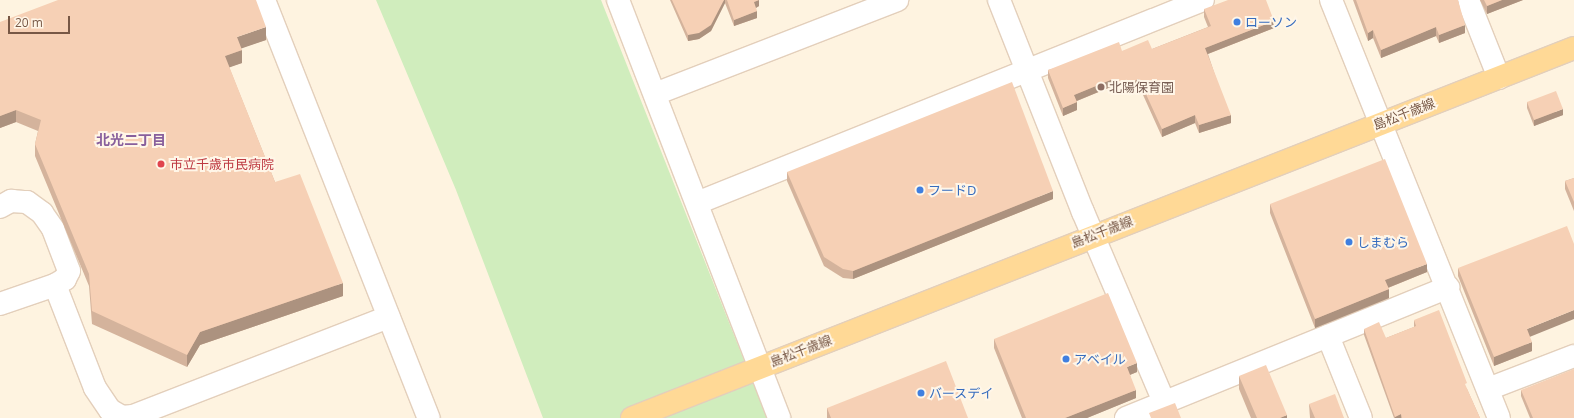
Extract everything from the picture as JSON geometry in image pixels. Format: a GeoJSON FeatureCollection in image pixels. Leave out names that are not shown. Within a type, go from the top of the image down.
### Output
{"type":"FeatureCollection","features":[{"type":"Feature","properties":{"kind":"main road","name":"島松千歳線"},"geometry":{"type":"LineString","coordinates":[[632,418],[1092,235],[1574,48]]}},
{"type":"Feature","properties":{"kind":"street"},"geometry":{"type":"LineString","coordinates":[[264,0],[429,418]]}},
{"type":"Feature","properties":{"kind":"street"},"geometry":{"type":"LineString","coordinates":[[618,0],[779,418]]}},
{"type":"Feature","properties":{"kind":"street"},"geometry":{"type":"LineString","coordinates":[[655,94],[897,0]]}},
{"type":"Feature","properties":{"kind":"street"},"geometry":{"type":"LineString","coordinates":[[999,0],[1092,235],[1164,402]]}},
{"type":"Feature","properties":{"kind":"street"},"geometry":{"type":"LineString","coordinates":[[697,203],[1203,0]]}},
{"type":"Feature","properties":{"kind":"street"},"geometry":{"type":"LineString","coordinates":[[1331,0],[1499,418]]}},
{"type":"Feature","properties":{"kind":"street"},"geometry":{"type":"LineString","coordinates":[[1468,0],[1499,78]]}},
{"type":"Feature","properties":{"kind":"street"},"geometry":{"type":"LineString","coordinates":[[0,207],[11,202],[27,202],[42,213],[53,229],[69,271],[65,279],[55,285],[0,304]]}},
{"type":"Feature","properties":{"kind":"street"},"geometry":{"type":"LineString","coordinates":[[55,285],[95,388],[110,410],[122,417],[133,416],[388,317]]}},
{"type":"Feature","properties":{"kind":"street"},"geometry":{"type":"LineString","coordinates":[[1126,418],[1448,288]]}},
{"type":"Feature","properties":{"kind":"street"},"geometry":{"type":"LineString","coordinates":[[1328,336],[1361,418]]}},
{"type":"Feature","properties":{"kind":"street"},"geometry":{"type":"LineString","coordinates":[[1488,389],[1574,356]]}},
{"type":"Feature","properties":{"kind":"green space"},"geometry":{"type":"Polygon","coordinates":[[[376,0],[601,0],[767,418],[543,418],[456,190],[376,0]]]}},
{"type":"Feature","properties":{"kind":"building"},"geometry":{"type":"Polygon","coordinates":[[[58,0],[256,0],[266,27],[237,37],[242,50],[225,56],[275,182],[300,174],[343,283],[200,332],[187,355],[92,311],[89,274],[35,144],[41,120],[16,110],[0,116],[0,22],[58,0]]]}},
{"type":"Feature","properties":{"kind":"building"},"geometry":{"type":"Polygon","coordinates":[[[672,0],[724,0],[711,25],[699,33],[688,35],[672,0]]]}},
{"type":"Feature","properties":{"kind":"building"},"geometry":{"type":"Polygon","coordinates":[[[727,0],[759,0],[754,2],[757,11],[734,20],[727,0]]]}},
{"type":"Feature","properties":{"kind":"building"},"geometry":{"type":"Polygon","coordinates":[[[1228,0],[1266,0],[1274,21],[1205,48],[1231,115],[1199,125],[1195,115],[1162,129],[1139,79],[1117,87],[1113,79],[1074,95],[1077,102],[1063,108],[1048,70],[1119,42],[1122,51],[1148,40],[1152,49],[1211,26],[1204,9],[1228,0]]]}},
{"type":"Feature","properties":{"kind":"building"},"geometry":{"type":"Polygon","coordinates":[[[1356,0],[1458,0],[1465,25],[1439,35],[1436,27],[1381,50],[1373,30],[1368,33],[1356,0]]]}},
{"type":"Feature","properties":{"kind":"building"},"geometry":{"type":"Polygon","coordinates":[[[1484,0],[1502,0],[1487,6],[1484,0]]]}},
{"type":"Feature","properties":{"kind":"building","name":"フードD"},"geometry":{"type":"Polygon","coordinates":[[[1012,82],[1053,191],[853,271],[843,269],[824,257],[787,172],[1012,82]]]}},
{"type":"Feature","properties":{"kind":"building"},"geometry":{"type":"Polygon","coordinates":[[[1556,91],[1563,109],[1534,120],[1527,102],[1556,91]]]}},
{"type":"Feature","properties":{"kind":"building","name":"しまむら"},"geometry":{"type":"Polygon","coordinates":[[[1385,159],[1427,264],[1385,280],[1389,289],[1315,319],[1270,204],[1385,159]]]}},
{"type":"Feature","properties":{"kind":"building"},"geometry":{"type":"Polygon","coordinates":[[[1574,178],[1574,202],[1565,181],[1574,178]]]}},
{"type":"Feature","properties":{"kind":"building"},"geometry":{"type":"Polygon","coordinates":[[[1567,226],[1574,244],[1574,310],[1527,329],[1532,342],[1494,357],[1458,268],[1567,226]]]}},
{"type":"Feature","properties":{"kind":"building","name":"アベイル"},"geometry":{"type":"Polygon","coordinates":[[[1108,293],[1137,363],[1127,367],[1136,390],[1065,418],[1026,418],[994,339],[1108,293]]]}},
{"type":"Feature","properties":{"kind":"building"},"geometry":{"type":"Polygon","coordinates":[[[1439,310],[1467,383],[1465,384],[1480,418],[1402,418],[1401,414],[1395,417],[1364,329],[1379,322],[1386,338],[1416,326],[1414,320],[1439,310]]]}},
{"type":"Feature","properties":{"kind":"building","name":"バースデイ"},"geometry":{"type":"Polygon","coordinates":[[[946,361],[968,418],[831,418],[827,408],[946,361]]]}},
{"type":"Feature","properties":{"kind":"building"},"geometry":{"type":"Polygon","coordinates":[[[1266,365],[1287,415],[1280,418],[1257,418],[1239,376],[1266,365]]]}},
{"type":"Feature","properties":{"kind":"building"},"geometry":{"type":"Polygon","coordinates":[[[1574,369],[1574,418],[1533,418],[1521,390],[1574,369]]]}},
{"type":"Feature","properties":{"kind":"building"},"geometry":{"type":"Polygon","coordinates":[[[1335,394],[1344,418],[1315,418],[1309,404],[1335,394]]]}},
{"type":"Feature","properties":{"kind":"building"},"geometry":{"type":"Polygon","coordinates":[[[1175,403],[1181,418],[1151,418],[1149,413],[1175,403]]]}},
{"type":"Feature","properties":{"kind":"place","name":"ローソン"},"geometry":{"type":"Point","coordinates":[1237,22]}},
{"type":"Feature","properties":{"kind":"place","name":"北陽保育園"},"geometry":{"type":"Point","coordinates":[1101,87]}},
{"type":"Feature","properties":{"kind":"place","name":"市立千歳市民病院"},"geometry":{"type":"Point","coordinates":[161,164]}},
{"type":"Feature","properties":{"kind":"place","name":"フードD"},"geometry":{"type":"Point","coordinates":[920,190]}},
{"type":"Feature","properties":{"kind":"place","name":"しまむら"},"geometry":{"type":"Point","coordinates":[1349,242]}},
{"type":"Feature","properties":{"kind":"place","name":"アベイル"},"geometry":{"type":"Point","coordinates":[1066,359]}},
{"type":"Feature","properties":{"kind":"place","name":"バースデイ"},"geometry":{"type":"Point","coordinates":[921,393]}},
{"type":"Feature","properties":{"kind":"district","name":"北光二丁目"},"geometry":{"type":"Point","coordinates":[131,140]}}]}
